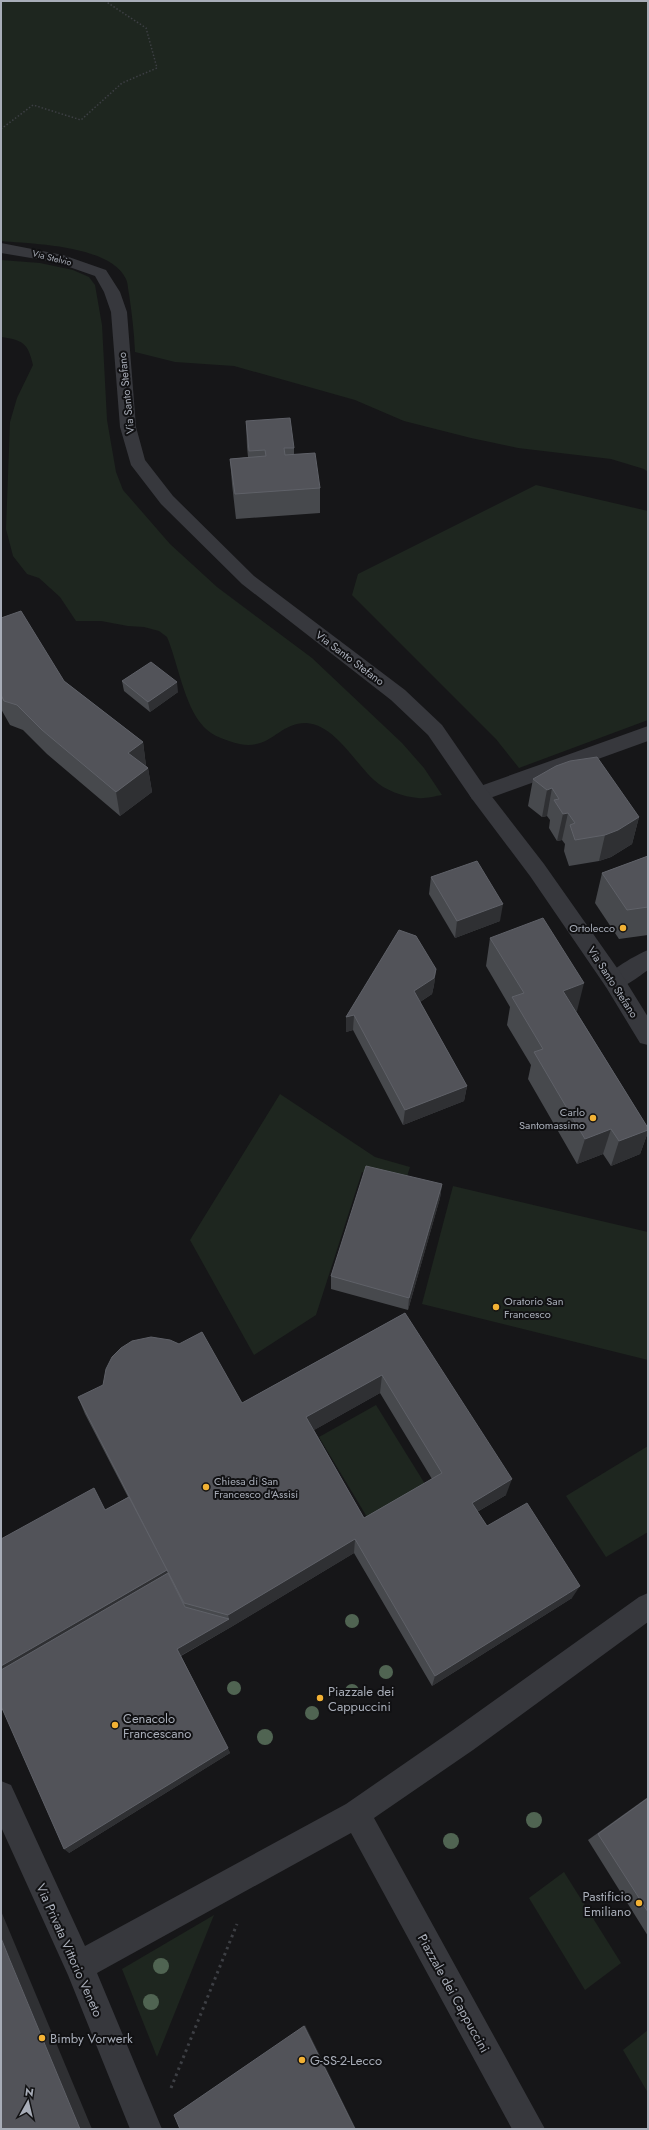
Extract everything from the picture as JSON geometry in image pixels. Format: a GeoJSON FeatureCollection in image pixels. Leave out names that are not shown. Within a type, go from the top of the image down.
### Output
{"type":"FeatureCollection","features":[{"type":"Feature","properties":{"kind":"street","name":"Via Stelvio"},"geometry":{"type":"LineString","coordinates":[[1,248],[58,258],[101,273]]}},
{"type":"Feature","properties":{"kind":"street","name":"Via Santo Stefano"},"geometry":{"type":"LineString","coordinates":[[101,273],[112,292],[119,312],[128,427],[137,461],[167,500],[248,580],[398,695],[435,730],[478,794],[537,870],[614,981],[648,1036]]}},
{"type":"Feature","properties":{"kind":"street"},"geometry":{"type":"LineString","coordinates":[[478,794],[648,733]]}},
{"type":"Feature","properties":{"kind":"street"},"geometry":{"type":"LineString","coordinates":[[614,981],[648,959]]}},
{"type":"Feature","properties":{"kind":"street"},"geometry":{"type":"LineString","coordinates":[[79,1966],[356,1814],[463,1740],[648,1606]]}},
{"type":"Feature","properties":{"kind":"street","name":"Via Privata Vittorio Veneto"},"geometry":{"type":"LineString","coordinates":[[1,1795],[79,1966],[146,2129]]}},
{"type":"Feature","properties":{"kind":"street","name":"Piazzale dei Cappuccini"},"geometry":{"type":"LineString","coordinates":[[356,1814],[530,2129]]}},
{"type":"Feature","properties":{"kind":"path"},"geometry":{"type":"LineString","coordinates":[[1,129],[33,105],[81,120],[122,83],[157,68],[146,28],[105,1]]}},
{"type":"Feature","properties":{"kind":"path"},"geometry":{"type":"LineString","coordinates":[[169,2093],[260,1867]]}},
{"type":"Feature","properties":{"kind":"shaded area"},"geometry":{"type":"Polygon","coordinates":[[[1,1],[648,1],[648,472],[644,469],[611,459],[518,448],[404,421],[355,400],[234,366],[175,362],[135,352],[127,282],[117,268],[104,259],[70,248],[1,241],[1,1]]]}},
{"type":"Feature","properties":{"kind":"shaded area"},"geometry":{"type":"Polygon","coordinates":[[[1,260],[40,263],[73,270],[89,277],[95,285],[102,325],[107,420],[116,472],[123,490],[170,544],[217,587],[312,658],[402,743],[424,768],[442,795],[424,798],[412,797],[401,795],[383,787],[367,773],[335,737],[316,725],[306,723],[295,724],[271,738],[254,745],[243,745],[222,739],[203,726],[196,717],[186,695],[167,637],[159,631],[144,627],[128,626],[101,621],[76,621],[60,597],[39,578],[27,574],[13,556],[6,529],[10,422],[17,398],[33,365],[29,352],[23,344],[19,341],[1,337],[1,260]]]}},
{"type":"Feature","properties":{"kind":"shaded area"},"geometry":{"type":"Polygon","coordinates":[[[536,485],[648,511],[648,720],[519,768],[496,739],[352,595],[358,574],[536,485]]]}},
{"type":"Feature","properties":{"kind":"shaded area"},"geometry":{"type":"Polygon","coordinates":[[[280,1094],[375,1157],[410,1167],[405,1183],[362,1172],[316,1315],[254,1355],[190,1240],[280,1094]]]}},
{"type":"Feature","properties":{"kind":"shaded area"},"geometry":{"type":"Polygon","coordinates":[[[453,1186],[648,1232],[648,1360],[422,1304],[453,1186]]]}},
{"type":"Feature","properties":{"kind":"shaded area"},"geometry":{"type":"Polygon","coordinates":[[[376,1405],[425,1484],[367,1517],[319,1437],[376,1405]]]}},
{"type":"Feature","properties":{"kind":"shaded area"},"geometry":{"type":"Polygon","coordinates":[[[648,1446],[648,1532],[606,1557],[566,1496],[648,1446]]]}},
{"type":"Feature","properties":{"kind":"shaded area"},"geometry":{"type":"Polygon","coordinates":[[[564,1872],[621,1963],[585,1990],[529,1898],[564,1872]]]}},
{"type":"Feature","properties":{"kind":"shaded area"},"geometry":{"type":"Polygon","coordinates":[[[214,1915],[157,2057],[122,1969],[214,1915]]]}},
{"type":"Feature","properties":{"kind":"shaded area"},"geometry":{"type":"Polygon","coordinates":[[[648,2030],[648,2093],[623,2050],[648,2030]]]}},
{"type":"Feature","properties":{"kind":"building"},"geometry":{"type":"Polygon","coordinates":[[[290,418],[294,448],[284,448],[285,455],[315,453],[320,488],[235,494],[230,459],[266,456],[265,450],[249,451],[246,421],[290,418]]]}},
{"type":"Feature","properties":{"kind":"building"},"geometry":{"type":"Polygon","coordinates":[[[21,611],[64,681],[143,742],[128,753],[148,768],[116,792],[42,730],[17,705],[4,701],[1,695],[1,618],[21,611]]]}},
{"type":"Feature","properties":{"kind":"building"},"geometry":{"type":"Polygon","coordinates":[[[151,662],[177,682],[148,702],[122,681],[151,662]]]}},
{"type":"Feature","properties":{"kind":"building"},"geometry":{"type":"Polygon","coordinates":[[[597,757],[639,817],[618,830],[605,835],[575,840],[570,825],[575,823],[568,813],[563,814],[554,800],[559,799],[552,788],[547,790],[533,779],[556,766],[570,761],[597,757]]]}},
{"type":"Feature","properties":{"kind":"building"},"geometry":{"type":"Polygon","coordinates":[[[648,856],[648,907],[627,910],[602,873],[648,856]]]}},
{"type":"Feature","properties":{"kind":"building"},"geometry":{"type":"Polygon","coordinates":[[[477,861],[503,904],[457,921],[431,877],[477,861]]]}},
{"type":"Feature","properties":{"kind":"building"},"geometry":{"type":"Polygon","coordinates":[[[543,918],[584,983],[563,991],[648,1130],[619,1141],[611,1129],[585,1139],[534,1052],[543,1049],[512,997],[524,993],[490,938],[543,918]]]}},
{"type":"Feature","properties":{"kind":"building"},"geometry":{"type":"Polygon","coordinates":[[[399,930],[416,936],[436,969],[434,978],[414,991],[467,1086],[405,1110],[354,1015],[346,1017],[399,930]]]}},
{"type":"Feature","properties":{"kind":"building"},"geometry":{"type":"Polygon","coordinates":[[[366,1166],[442,1184],[409,1298],[331,1276],[366,1166]]]}},
{"type":"Feature","properties":{"kind":"building"},"geometry":{"type":"Polygon","coordinates":[[[405,1313],[512,1479],[472,1503],[487,1526],[527,1503],[580,1586],[435,1676],[355,1539],[228,1615],[184,1603],[78,1397],[103,1385],[106,1369],[112,1357],[121,1348],[132,1341],[151,1337],[170,1340],[179,1344],[202,1332],[242,1403],[405,1313]],[[382,1375],[306,1417],[364,1518],[442,1473],[382,1375]]]}},
{"type":"Feature","properties":{"kind":"building"},"geometry":{"type":"Polygon","coordinates":[[[94,1488],[105,1510],[129,1497],[167,1570],[1,1666],[1,1539],[94,1488]]]}},
{"type":"Feature","properties":{"kind":"building","name":"Cenacolo Francescano"},"geometry":{"type":"Polygon","coordinates":[[[168,1573],[185,1607],[229,1619],[177,1649],[228,1748],[64,1849],[1,1706],[1,1670],[168,1573]]]}},
{"type":"Feature","properties":{"kind":"building"},"geometry":{"type":"Polygon","coordinates":[[[648,1798],[648,1912],[598,1834],[648,1798]]]}},
{"type":"Feature","properties":{"kind":"building"},"geometry":{"type":"Polygon","coordinates":[[[1,1938],[9,1958],[80,2129],[1,2129],[1,1938]]]}},
{"type":"Feature","properties":{"kind":"building"},"geometry":{"type":"Polygon","coordinates":[[[304,2026],[355,2129],[180,2129],[174,2115],[304,2026]]]}},
{"type":"Feature","properties":{"kind":"place","name":"Ortolecco"},"geometry":{"type":"Point","coordinates":[623,928]}},
{"type":"Feature","properties":{"kind":"place","name":"Carlo Santomassimo"},"geometry":{"type":"Point","coordinates":[593,1118]}},
{"type":"Feature","properties":{"kind":"place","name":"Oratorio San Francesco"},"geometry":{"type":"Point","coordinates":[496,1307]}},
{"type":"Feature","properties":{"kind":"place","name":"Chiesa di San Francesco d'Assisi"},"geometry":{"type":"Point","coordinates":[206,1487]}},
{"type":"Feature","properties":{"kind":"place","name":"Piazzale dei Cappuccini"},"geometry":{"type":"Point","coordinates":[320,1698]}},
{"type":"Feature","properties":{"kind":"place","name":"Cenacolo Francescano"},"geometry":{"type":"Point","coordinates":[115,1725]}},
{"type":"Feature","properties":{"kind":"place","name":"Pastificio Emiliano"},"geometry":{"type":"Point","coordinates":[639,1903]}},
{"type":"Feature","properties":{"kind":"place","name":"Bimby Vorwerk"},"geometry":{"type":"Point","coordinates":[42,2038]}},
{"type":"Feature","properties":{"kind":"place","name":"G-SS-2-Lecco"},"geometry":{"type":"Point","coordinates":[302,2060]}}]}
